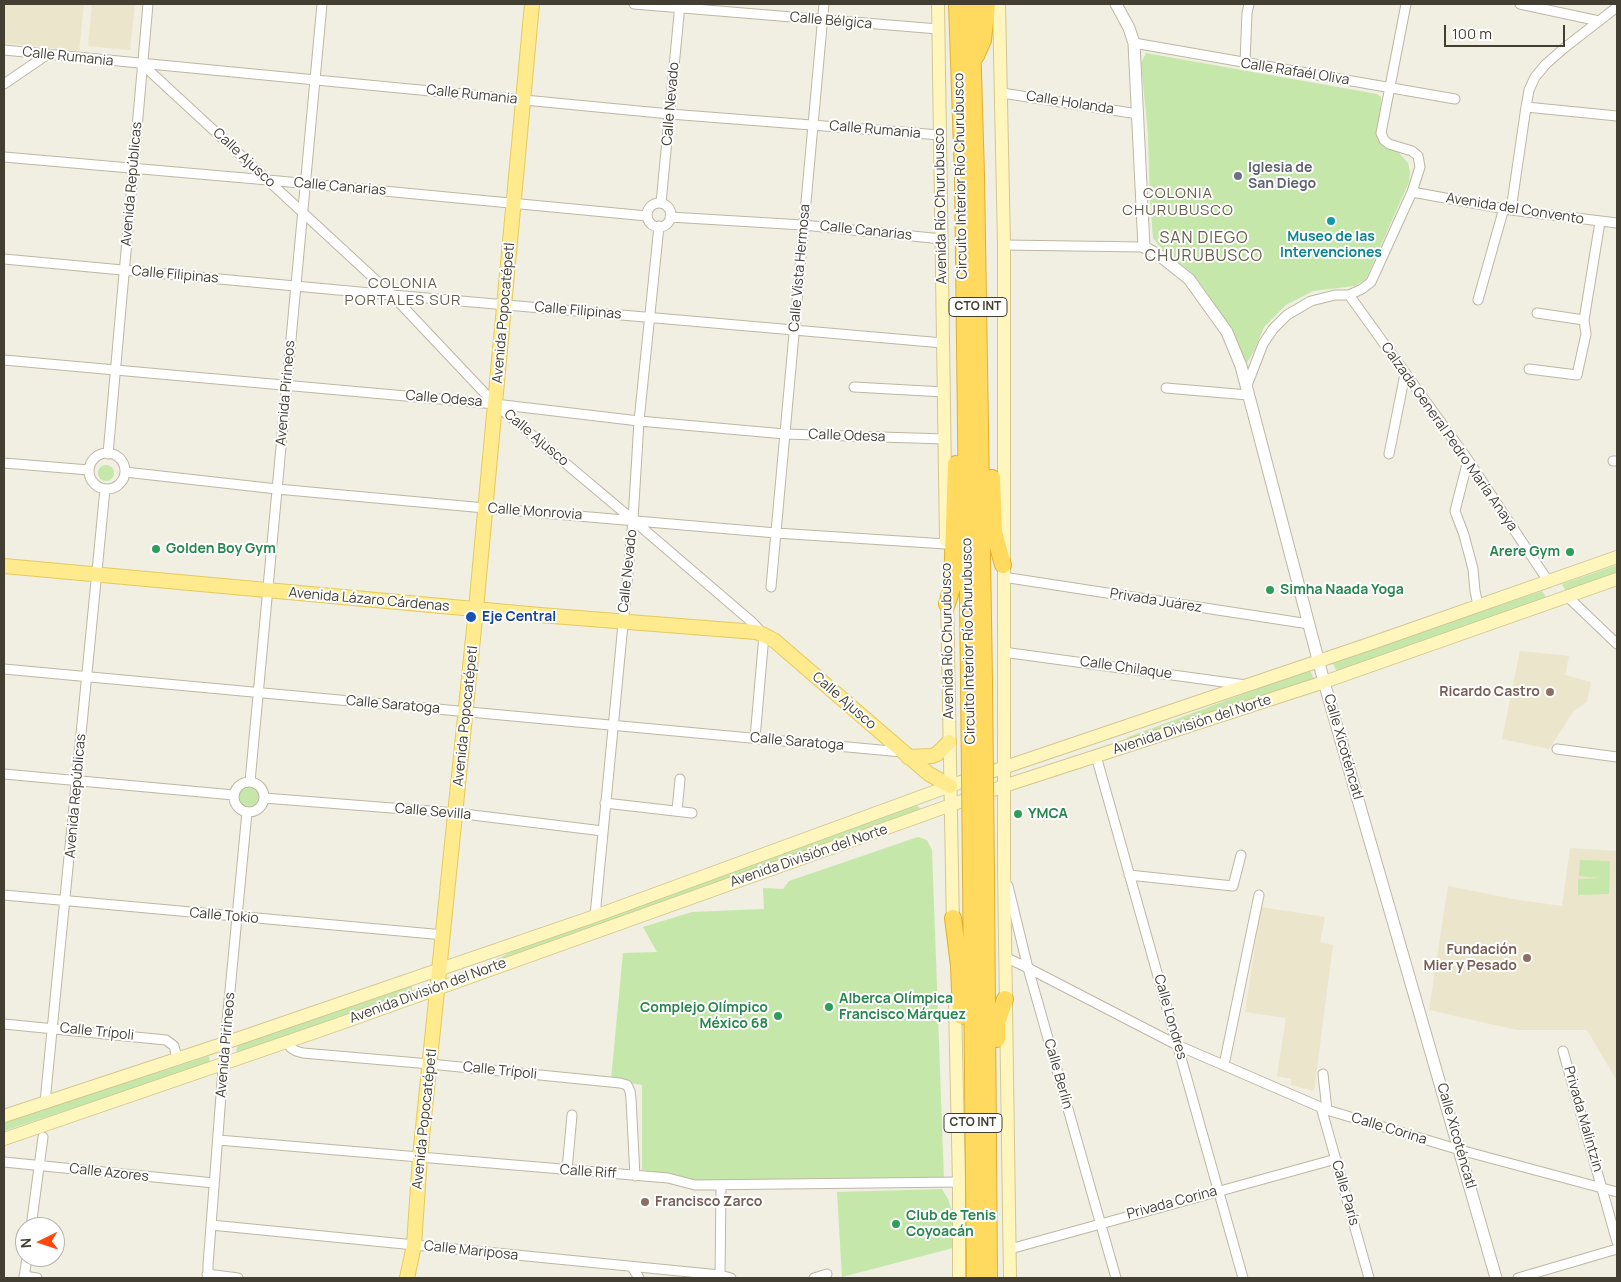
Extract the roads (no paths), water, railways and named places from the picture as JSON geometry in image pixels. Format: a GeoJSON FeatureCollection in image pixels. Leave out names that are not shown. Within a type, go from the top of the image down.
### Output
{"type":"FeatureCollection","features":[{"type":"Feature","properties":{"kind":"highway"},"geometry":{"type":"LineString","coordinates":[[946,4],[947,29],[966,62],[983,40],[987,4]]}},
{"type":"Feature","properties":{"kind":"highway","name":"Circuito Interior Río Churubusco"},"geometry":{"type":"LineString","coordinates":[[957,4],[966,62],[979,410],[978,876],[988,1167],[989,1278]]}},
{"type":"Feature","properties":{"kind":"highway","name":"Circuito Interior Río Churubusco"},"geometry":{"type":"LineString","coordinates":[[971,4],[966,62],[962,168],[964,358],[977,680]]}},
{"type":"Feature","properties":{"kind":"highway"},"geometry":{"type":"LineString","coordinates":[[947,604],[952,588],[956,476],[955,402],[964,358]]}},
{"type":"Feature","properties":{"kind":"highway"},"geometry":{"type":"LineString","coordinates":[[979,410],[989,429],[994,532],[1003,571]]}},
{"type":"Feature","properties":{"kind":"highway","name":"Circuito Interior Río Churubusco"},"geometry":{"type":"LineString","coordinates":[[975,1278],[973,1083],[978,876]]}},
{"type":"Feature","properties":{"kind":"highway"},"geometry":{"type":"LineString","coordinates":[[952,918],[959,965],[963,1059],[973,1083]]}},
{"type":"Feature","properties":{"kind":"highway"},"geometry":{"type":"LineString","coordinates":[[988,1167],[998,1144],[997,1023],[1005,999]]}},
{"type":"Feature","properties":{"kind":"main road","name":"Avenida Popocatépetl"},"geometry":{"type":"LineString","coordinates":[[407,1278],[414,1245],[420,1157],[476,610],[532,4]]}},
{"type":"Feature","properties":{"kind":"main road","name":"Avenida Río Churubusco"},"geometry":{"type":"LineString","coordinates":[[938,4],[950,806],[959,1182],[959,1278]]}},
{"type":"Feature","properties":{"kind":"main road","name":"CTO INT"},"geometry":{"type":"LineString","coordinates":[[999,4],[1004,245],[1004,870],[1010,1278]]}},
{"type":"Feature","properties":{"kind":"main road","name":"Avenida División del Norte"},"geometry":{"type":"LineString","coordinates":[[4,1116],[225,1043],[595,916],[950,786],[1319,661],[1617,557]]}},
{"type":"Feature","properties":{"kind":"main road","name":"Avenida Lázaro Cárdenas"},"geometry":{"type":"LineString","coordinates":[[4,566],[476,610],[756,632],[764,635]]}},
{"type":"Feature","properties":{"kind":"main road","name":"Avenida División del Norte"},"geometry":{"type":"LineString","coordinates":[[4,1139],[438,988],[1004,786],[1324,682],[1617,580]]}},
{"type":"Feature","properties":{"kind":"main road","name":"Calle Ajusco"},"geometry":{"type":"LineString","coordinates":[[764,635],[775,641],[932,777],[950,786]]}},
{"type":"Feature","properties":{"kind":"main road"},"geometry":{"type":"LineString","coordinates":[[905,754],[932,756],[949,746],[956,755],[960,756],[992,748],[1004,739]]}},
{"type":"Feature","properties":{"kind":"main road"},"geometry":{"type":"LineString","coordinates":[[951,830],[967,840],[991,839],[1004,833]]}},
{"type":"Feature","properties":{"kind":"main road"},"geometry":{"type":"LineString","coordinates":[[991,839],[1004,847]]}},
{"type":"Feature","properties":{"kind":"main road"},"geometry":{"type":"LineString","coordinates":[[951,852],[967,840]]}},
{"type":"Feature","properties":{"kind":"main road"},"geometry":{"type":"LineString","coordinates":[[473,975],[465,970],[466,965],[508,949],[512,944]]}},
{"type":"Feature","properties":{"kind":"street","name":"Avenida Repúblicas"},"geometry":{"type":"LineString","coordinates":[[108,454],[148,4]]}},
{"type":"Feature","properties":{"kind":"street","name":"Avenida Pirineos"},"geometry":{"type":"LineString","coordinates":[[250,782],[322,4]]}},
{"type":"Feature","properties":{"kind":"street","name":"Calle Bélgica"},"geometry":{"type":"LineString","coordinates":[[634,4],[680,6],[938,29]]}},
{"type":"Feature","properties":{"kind":"street","name":"Calle Vista Hermosa"},"geometry":{"type":"LineString","coordinates":[[771,587],[824,4]]}},
{"type":"Feature","properties":{"kind":"street"},"geometry":{"type":"LineString","coordinates":[[1004,245],[1144,247],[1134,43],[1129,28],[1116,4]]}},
{"type":"Feature","properties":{"kind":"street"},"geometry":{"type":"LineString","coordinates":[[1245,63],[1249,4]]}},
{"type":"Feature","properties":{"kind":"street"},"geometry":{"type":"LineString","coordinates":[[1166,388],[1247,391],[1263,344],[1279,322],[1296,309],[1311,301],[1335,295],[1349,295],[1366,286],[1374,277],[1412,192],[1420,167],[1418,156],[1412,151],[1387,142],[1381,133],[1406,4]]}},
{"type":"Feature","properties":{"kind":"street"},"geometry":{"type":"LineString","coordinates":[[1520,4],[1599,21]]}},
{"type":"Feature","properties":{"kind":"street","name":"Calle Nevado"},"geometry":{"type":"LineString","coordinates":[[661,203],[680,6]]}},
{"type":"Feature","properties":{"kind":"street"},"geometry":{"type":"LineString","coordinates":[[1478,300],[1508,209],[1529,90],[1546,64],[1617,7]]}},
{"type":"Feature","properties":{"kind":"street","name":"Calle Rafaél Oliva"},"geometry":{"type":"LineString","coordinates":[[1134,43],[1455,100]]}},
{"type":"Feature","properties":{"kind":"street","name":"Calle Rumania"},"geometry":{"type":"LineString","coordinates":[[4,50],[143,65],[670,114],[940,135]]}},
{"type":"Feature","properties":{"kind":"street"},"geometry":{"type":"LineString","coordinates":[[4,84],[48,54]]}},
{"type":"Feature","properties":{"kind":"street","name":"Calle Ajusco"},"geometry":{"type":"LineString","coordinates":[[143,65],[392,295],[495,404],[753,623],[764,635]]}},
{"type":"Feature","properties":{"kind":"street","name":"Calle Holanda"},"geometry":{"type":"LineString","coordinates":[[1002,92],[1138,114]]}},
{"type":"Feature","properties":{"kind":"street"},"geometry":{"type":"LineString","coordinates":[[1526,107],[1617,116]]}},
{"type":"Feature","properties":{"kind":"street","name":"Calle Canarias"},"geometry":{"type":"LineString","coordinates":[[4,156],[647,216]]}},
{"type":"Feature","properties":{"kind":"street","name":"Avenida del Convento"},"geometry":{"type":"LineString","coordinates":[[1412,192],[1508,209],[1617,223]]}},
{"type":"Feature","properties":{"kind":"street"},"geometry":{"type":"LineString","coordinates":[[661,203],[668,208],[670,217],[665,225],[651,224],[647,216],[651,206],[661,203]]}},
{"type":"Feature","properties":{"kind":"street","name":"Calle Canarias"},"geometry":{"type":"LineString","coordinates":[[670,217],[803,225],[942,239]]}},
{"type":"Feature","properties":{"kind":"street"},"geometry":{"type":"LineString","coordinates":[[1529,369],[1577,375],[1586,334],[1584,320],[1600,222]]}},
{"type":"Feature","properties":{"kind":"street","name":"Calle Nevado"},"geometry":{"type":"LineString","coordinates":[[595,916],[633,520],[639,421],[659,226]]}},
{"type":"Feature","properties":{"kind":"street","name":"Calle Xicoténcatl"},"geometry":{"type":"LineString","coordinates":[[1144,247],[1160,256],[1189,279],[1227,332],[1241,366],[1324,682],[1496,1278]]}},
{"type":"Feature","properties":{"kind":"street","name":"Calle Filipinas"},"geometry":{"type":"LineString","coordinates":[[4,259],[943,343]]}},
{"type":"Feature","properties":{"kind":"street","name":"Calzada General Pedro María Anaya"},"geometry":{"type":"LineString","coordinates":[[1349,295],[1468,460],[1548,581]]}},
{"type":"Feature","properties":{"kind":"street"},"geometry":{"type":"LineString","coordinates":[[1537,313],[1584,320]]}},
{"type":"Feature","properties":{"kind":"street","name":"Calle Odesa"},"geometry":{"type":"LineString","coordinates":[[4,360],[495,404],[639,421],[785,434],[945,439]]}},
{"type":"Feature","properties":{"kind":"street"},"geometry":{"type":"LineString","coordinates":[[1390,454],[1405,374]]}},
{"type":"Feature","properties":{"kind":"street"},"geometry":{"type":"LineString","coordinates":[[854,387],[944,392]]}},
{"type":"Feature","properties":{"kind":"street"},"geometry":{"type":"LineString","coordinates":[[108,454],[114,455],[122,462],[125,472],[121,483],[116,487],[105,489],[100,488],[92,481],[89,470],[90,465],[98,456],[108,454]]}},
{"type":"Feature","properties":{"kind":"street"},"geometry":{"type":"LineString","coordinates":[[1468,460],[1455,512],[1464,535],[1473,569],[1478,605]]}},
{"type":"Feature","properties":{"kind":"street"},"geometry":{"type":"LineString","coordinates":[[4,463],[89,470]]}},
{"type":"Feature","properties":{"kind":"street","name":"Calle Monrovia"},"geometry":{"type":"LineString","coordinates":[[125,472],[277,489],[485,508],[776,533],[946,544]]}},
{"type":"Feature","properties":{"kind":"street","name":"Avenida Repúblicas"},"geometry":{"type":"LineString","coordinates":[[45,1102],[105,489]]}},
{"type":"Feature","properties":{"kind":"street","name":"Privada Juárez"},"geometry":{"type":"LineString","coordinates":[[1003,571],[1309,624]]}},
{"type":"Feature","properties":{"kind":"street"},"geometry":{"type":"LineString","coordinates":[[1568,597],[1617,644]]}},
{"type":"Feature","properties":{"kind":"street"},"geometry":{"type":"LineString","coordinates":[[755,738],[764,635]]}},
{"type":"Feature","properties":{"kind":"street","name":"Calle Chilaque"},"geometry":{"type":"LineString","coordinates":[[1003,652],[1249,685]]}},
{"type":"Feature","properties":{"kind":"street","name":"Calle Saratoga"},"geometry":{"type":"LineString","coordinates":[[4,669],[755,738],[905,754]]}},
{"type":"Feature","properties":{"kind":"street"},"geometry":{"type":"LineString","coordinates":[[1558,749],[1617,756]]}},
{"type":"Feature","properties":{"kind":"street","name":"Calle Londres"},"geometry":{"type":"LineString","coordinates":[[1096,756],[1243,1278]]}},
{"type":"Feature","properties":{"kind":"street"},"geometry":{"type":"LineString","coordinates":[[4,774],[234,795]]}},
{"type":"Feature","properties":{"kind":"street"},"geometry":{"type":"LineString","coordinates":[[677,811],[680,779]]}},
{"type":"Feature","properties":{"kind":"street"},"geometry":{"type":"LineString","coordinates":[[250,782],[260,788],[264,798],[256,810],[247,812],[239,808],[234,795],[238,787],[250,782]]}},
{"type":"Feature","properties":{"kind":"street","name":"Calle Sevilla"},"geometry":{"type":"LineString","coordinates":[[264,798],[456,813],[602,831]]}},
{"type":"Feature","properties":{"kind":"street"},"geometry":{"type":"LineString","coordinates":[[606,804],[692,813]]}},
{"type":"Feature","properties":{"kind":"street","name":"Avenida Pirineos"},"geometry":{"type":"LineString","coordinates":[[208,1276],[225,1043],[247,812]]}},
{"type":"Feature","properties":{"kind":"street"},"geometry":{"type":"LineString","coordinates":[[1129,875],[1233,886],[1241,855]]}},
{"type":"Feature","properties":{"kind":"street","name":"Calle Berlín"},"geometry":{"type":"LineString","coordinates":[[1004,870],[1028,968],[1116,1278]]}},
{"type":"Feature","properties":{"kind":"street","name":"Calle Tokio"},"geometry":{"type":"LineString","coordinates":[[4,895],[444,935]]}},
{"type":"Feature","properties":{"kind":"street"},"geometry":{"type":"LineString","coordinates":[[1226,1061],[1259,896]]}},
{"type":"Feature","properties":{"kind":"street","name":"Calle Corina"},"geometry":{"type":"LineString","coordinates":[[1005,957],[1178,1045],[1226,1061],[1324,1109],[1460,1150],[1617,1192]]}},
{"type":"Feature","properties":{"kind":"street","name":"Calle Trípoli"},"geometry":{"type":"LineString","coordinates":[[4,1024],[52,1027],[166,1040],[174,1046],[177,1058]]}},
{"type":"Feature","properties":{"kind":"street","name":"Calle Trípoli"},"geometry":{"type":"LineString","coordinates":[[287,1041],[291,1048],[303,1053],[430,1064],[627,1085],[632,1099],[635,1176]]}},
{"type":"Feature","properties":{"kind":"street","name":"Privada Malintzin"},"geometry":{"type":"LineString","coordinates":[[1563,1051],[1617,1242]]}},
{"type":"Feature","properties":{"kind":"street","name":"Calle París"},"geometry":{"type":"LineString","coordinates":[[1323,1074],[1324,1109],[1369,1278]]}},
{"type":"Feature","properties":{"kind":"street"},"geometry":{"type":"LineString","coordinates":[[567,1170],[572,1115]]}},
{"type":"Feature","properties":{"kind":"street"},"geometry":{"type":"LineString","coordinates":[[32,1217],[43,1138]]}},
{"type":"Feature","properties":{"kind":"street","name":"Calle Riff"},"geometry":{"type":"LineString","coordinates":[[218,1140],[668,1178],[695,1185],[959,1182]]}},
{"type":"Feature","properties":{"kind":"street","name":"Privada Corina"},"geometry":{"type":"LineString","coordinates":[[1010,1249],[1336,1159]]}},
{"type":"Feature","properties":{"kind":"street","name":"Calle Azores"},"geometry":{"type":"LineString","coordinates":[[4,1162],[214,1183]]}},
{"type":"Feature","properties":{"kind":"street"},"geometry":{"type":"LineString","coordinates":[[720,1275],[721,1186]]}},
{"type":"Feature","properties":{"kind":"street","name":"Calle Mariposa"},"geometry":{"type":"LineString","coordinates":[[211,1225],[720,1275],[731,1278]]}},
{"type":"Feature","properties":{"kind":"street"},"geometry":{"type":"LineString","coordinates":[[1518,1278],[1617,1249]]}},
{"type":"Feature","properties":{"kind":"street"},"geometry":{"type":"LineString","coordinates":[[632,1267],[639,1278]]}},
{"type":"Feature","properties":{"kind":"street"},"geometry":{"type":"LineString","coordinates":[[814,1278],[827,1274]]}},
{"type":"Feature","properties":{"kind":"street"},"geometry":{"type":"LineString","coordinates":[[208,1276],[238,1278]]}},
{"type":"Feature","properties":{"kind":"street"},"geometry":{"type":"LineString","coordinates":[[24,1277],[37,1278]]}},
{"type":"Feature","properties":{"kind":"place","name":"Iglesia de San Diego"},"geometry":{"type":"Point","coordinates":[1238,176]}},
{"type":"Feature","properties":{"kind":"place","name":"Museo de las Intervenciones"},"geometry":{"type":"Point","coordinates":[1331,221]}},
{"type":"Feature","properties":{"kind":"place","name":"Golden Boy Gym"},"geometry":{"type":"Point","coordinates":[156,549]}},
{"type":"Feature","properties":{"kind":"place","name":"Arere Gym"},"geometry":{"type":"Point","coordinates":[1570,552]}},
{"type":"Feature","properties":{"kind":"place","name":"Simha Naada Yoga"},"geometry":{"type":"Point","coordinates":[1270,590]}},
{"type":"Feature","properties":{"kind":"place","name":"Eje Central"},"geometry":{"type":"Point","coordinates":[471,617]}},
{"type":"Feature","properties":{"kind":"place","name":"Ricardo Castro"},"geometry":{"type":"Point","coordinates":[1550,692]}},
{"type":"Feature","properties":{"kind":"place","name":"YMCA"},"geometry":{"type":"Point","coordinates":[1018,814]}},
{"type":"Feature","properties":{"kind":"place","name":"Fundación Mier y Pesado"},"geometry":{"type":"Point","coordinates":[1527,958]}},
{"type":"Feature","properties":{"kind":"place","name":"Alberca Olímpica Francisco Márquez"},"geometry":{"type":"Point","coordinates":[829,1007]}},
{"type":"Feature","properties":{"kind":"place","name":"Complejo Olímpico México 68"},"geometry":{"type":"Point","coordinates":[778,1016]}},
{"type":"Feature","properties":{"kind":"place","name":"Francisco Zarco"},"geometry":{"type":"Point","coordinates":[645,1202]}},
{"type":"Feature","properties":{"kind":"place","name":"Club de Tenis Coyoacán"},"geometry":{"type":"Point","coordinates":[896,1224]}},
{"type":"Feature","properties":{"kind":"district","name":"COLONIA CHURUBUSCO"},"geometry":{"type":"Point","coordinates":[1178,202]}},
{"type":"Feature","properties":{"kind":"district","name":"SAN DIEGO CHURUBUSCO"},"geometry":{"type":"Point","coordinates":[1204,248]}},
{"type":"Feature","properties":{"kind":"district","name":"COLONIA PORTALES SUR"},"geometry":{"type":"Point","coordinates":[403,292]}}]}
